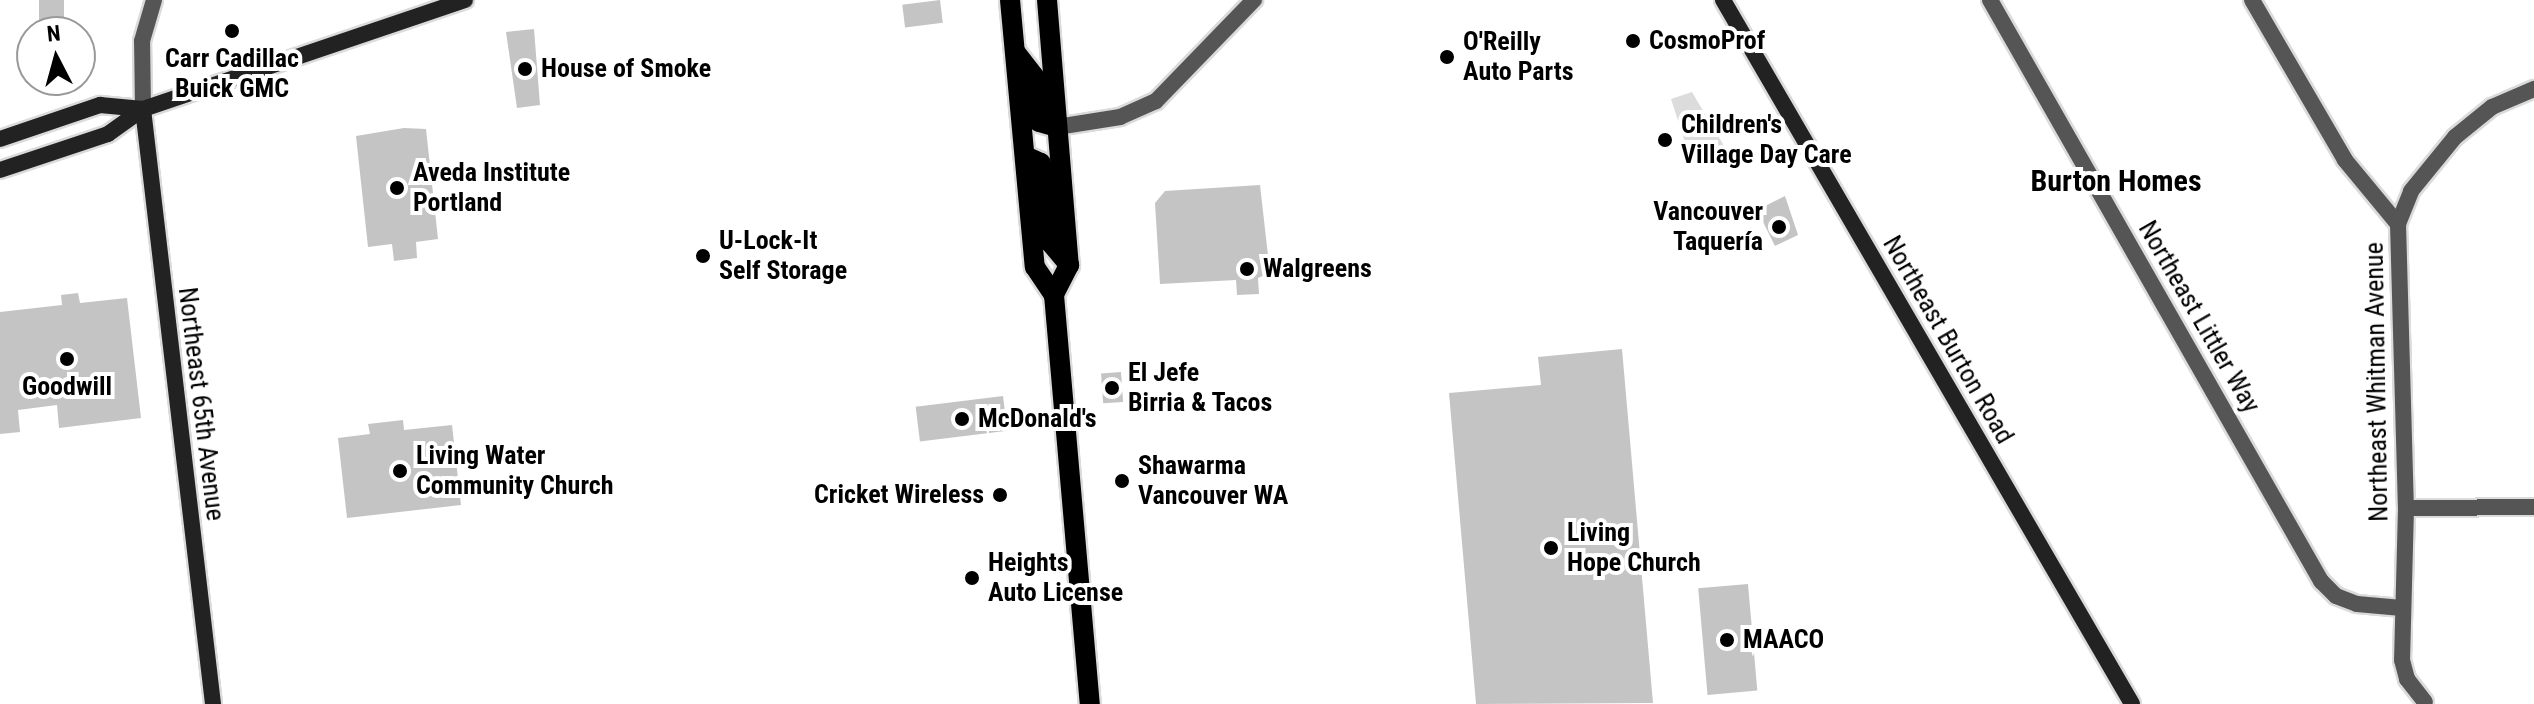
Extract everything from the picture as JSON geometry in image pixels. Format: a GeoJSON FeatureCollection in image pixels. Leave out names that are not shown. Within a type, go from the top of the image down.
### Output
{"type":"FeatureCollection","features":[{"type":"Feature","properties":{"kind":"main road"},"geometry":{"type":"LineString","coordinates":[[1010,0],[1035,267],[1054,295],[1090,704]]}},
{"type":"Feature","properties":{"kind":"main road"},"geometry":{"type":"LineString","coordinates":[[1047,0],[1069,265],[1054,295]]}},
{"type":"Feature","properties":{"kind":"main road"},"geometry":{"type":"LineString","coordinates":[[1015,52],[1034,76],[1039,122],[1057,127]]}},
{"type":"Feature","properties":{"kind":"main road"},"geometry":{"type":"LineString","coordinates":[[1025,156],[1041,163],[1050,242],[1069,265]]}},
{"type":"Feature","properties":{"kind":"street"},"geometry":{"type":"LineString","coordinates":[[143,109],[142,41],[154,0]]}},
{"type":"Feature","properties":{"kind":"street"},"geometry":{"type":"LineString","coordinates":[[0,170],[108,134],[143,109],[465,0]]}},
{"type":"Feature","properties":{"kind":"street"},"geometry":{"type":"LineString","coordinates":[[1057,127],[1106,120],[1156,101],[1254,0]]}},
{"type":"Feature","properties":{"kind":"street","name":"Northeast Burton Road"},"geometry":{"type":"LineString","coordinates":[[1723,0],[2132,704]]}},
{"type":"Feature","properties":{"kind":"street","name":"Northeast Littler Way"},"geometry":{"type":"LineString","coordinates":[[1990,0],[2321,581],[2336,596],[2357,604],[2402,608]]}},
{"type":"Feature","properties":{"kind":"street","name":"Northeast Whitman Avenue"},"geometry":{"type":"LineString","coordinates":[[2258,2],[2345,160],[2398,224],[2406,508],[2402,660],[2407,679],[2428,703]]}},
{"type":"Feature","properties":{"kind":"street"},"geometry":{"type":"LineString","coordinates":[[2398,224],[2411,191],[2455,137],[2492,107],[2534,89]]}},
{"type":"Feature","properties":{"kind":"street"},"geometry":{"type":"LineString","coordinates":[[0,139],[100,105],[143,109]]}},
{"type":"Feature","properties":{"kind":"street","name":"Northeast 65th Avenue"},"geometry":{"type":"LineString","coordinates":[[143,109],[213,704]]}},
{"type":"Feature","properties":{"kind":"street"},"geometry":{"type":"LineString","coordinates":[[2406,508],[2534,507]]}},
{"type":"Feature","properties":{"kind":"shaded area"},"geometry":{"type":"Polygon","coordinates":[[[1692,92],[1727,151],[1727,157],[1693,167],[1671,99],[1692,92]]]}},
{"type":"Feature","properties":{"kind":"building"},"geometry":{"type":"Polygon","coordinates":[[[39,0],[64,0],[64,16],[39,16],[39,0]]]}},
{"type":"Feature","properties":{"kind":"building"},"geometry":{"type":"Polygon","coordinates":[[[940,0],[943,23],[905,27],[902,5],[940,0]]]}},
{"type":"Feature","properties":{"kind":"building","name":"House of Smoke"},"geometry":{"type":"Polygon","coordinates":[[[534,29],[540,105],[517,108],[506,32],[534,29]]]}},
{"type":"Feature","properties":{"kind":"building","name":"Aveda Institute Portland"},"geometry":{"type":"Polygon","coordinates":[[[404,128],[426,129],[438,239],[416,242],[417,258],[394,261],[392,244],[368,247],[356,136],[404,128]]]}},
{"type":"Feature","properties":{"kind":"building","name":"Walgreens"},"geometry":{"type":"Polygon","coordinates":[[[1260,185],[1270,273],[1258,278],[1259,294],[1237,295],[1236,280],[1160,284],[1155,203],[1165,191],[1260,185]]]}},
{"type":"Feature","properties":{"kind":"building","name":"Vancouver Taquería"},"geometry":{"type":"Polygon","coordinates":[[[1785,196],[1798,235],[1775,246],[1757,210],[1785,196]]]}},
{"type":"Feature","properties":{"kind":"building","name":"Goodwill"},"geometry":{"type":"Polygon","coordinates":[[[78,293],[80,303],[127,298],[141,418],[59,428],[57,405],[18,410],[20,432],[0,434],[0,312],[62,305],[61,295],[78,293]]]}},
{"type":"Feature","properties":{"kind":"building","name":"Living Hope Church"},"geometry":{"type":"Polygon","coordinates":[[[1622,349],[1653,703],[1476,704],[1449,393],[1541,385],[1538,357],[1622,349]]]}},
{"type":"Feature","properties":{"kind":"building","name":"El Jefe Birria & Tacos"},"geometry":{"type":"Polygon","coordinates":[[[1121,372],[1123,402],[1103,403],[1101,373],[1121,372]]]}},
{"type":"Feature","properties":{"kind":"building","name":"McDonald's"},"geometry":{"type":"Polygon","coordinates":[[[1003,396],[1007,431],[920,441],[916,407],[1003,396]]]}},
{"type":"Feature","properties":{"kind":"building","name":"Living Water Community Church"},"geometry":{"type":"Polygon","coordinates":[[[403,420],[404,430],[452,425],[461,505],[347,518],[338,438],[370,434],[368,424],[403,420]]]}},
{"type":"Feature","properties":{"kind":"building","name":"MAACO"},"geometry":{"type":"Polygon","coordinates":[[[1748,584],[1757,691],[1708,695],[1698,588],[1748,584]]]}},
{"type":"Feature","properties":{"kind":"place","name":"Carr Cadillac Buick GMC"},"geometry":{"type":"Point","coordinates":[232,31]}},
{"type":"Feature","properties":{"kind":"place","name":"CosmoProf"},"geometry":{"type":"Point","coordinates":[1633,41]}},
{"type":"Feature","properties":{"kind":"place","name":"O'Reilly Auto Parts"},"geometry":{"type":"Point","coordinates":[1447,57]}},
{"type":"Feature","properties":{"kind":"place","name":"House of Smoke"},"geometry":{"type":"Point","coordinates":[525,69]}},
{"type":"Feature","properties":{"kind":"place","name":"Children's Village Day Care"},"geometry":{"type":"Point","coordinates":[1665,140]}},
{"type":"Feature","properties":{"kind":"place","name":"Aveda Institute Portland"},"geometry":{"type":"Point","coordinates":[397,188]}},
{"type":"Feature","properties":{"kind":"place","name":"Vancouver Taquería"},"geometry":{"type":"Point","coordinates":[1779,227]}},
{"type":"Feature","properties":{"kind":"place","name":"U-Lock-It Self Storage"},"geometry":{"type":"Point","coordinates":[703,256]}},
{"type":"Feature","properties":{"kind":"place","name":"Walgreens"},"geometry":{"type":"Point","coordinates":[1247,269]}},
{"type":"Feature","properties":{"kind":"place","name":"Goodwill"},"geometry":{"type":"Point","coordinates":[67,359]}},
{"type":"Feature","properties":{"kind":"place","name":"El Jefe Birria & Tacos"},"geometry":{"type":"Point","coordinates":[1112,388]}},
{"type":"Feature","properties":{"kind":"place","name":"McDonald's"},"geometry":{"type":"Point","coordinates":[962,419]}},
{"type":"Feature","properties":{"kind":"place","name":"Living Water Community Church"},"geometry":{"type":"Point","coordinates":[400,471]}},
{"type":"Feature","properties":{"kind":"place","name":"Shawarma Vancouver WA"},"geometry":{"type":"Point","coordinates":[1122,481]}},
{"type":"Feature","properties":{"kind":"place","name":"Cricket Wireless"},"geometry":{"type":"Point","coordinates":[1000,495]}},
{"type":"Feature","properties":{"kind":"place","name":"Living Hope Church"},"geometry":{"type":"Point","coordinates":[1551,548]}},
{"type":"Feature","properties":{"kind":"place","name":"Heights Auto License"},"geometry":{"type":"Point","coordinates":[972,578]}},
{"type":"Feature","properties":{"kind":"place","name":"MAACO"},"geometry":{"type":"Point","coordinates":[1727,640]}},
{"type":"Feature","properties":{"kind":"district","name":"Burton Homes"},"geometry":{"type":"Point","coordinates":[2116,181]}}]}
